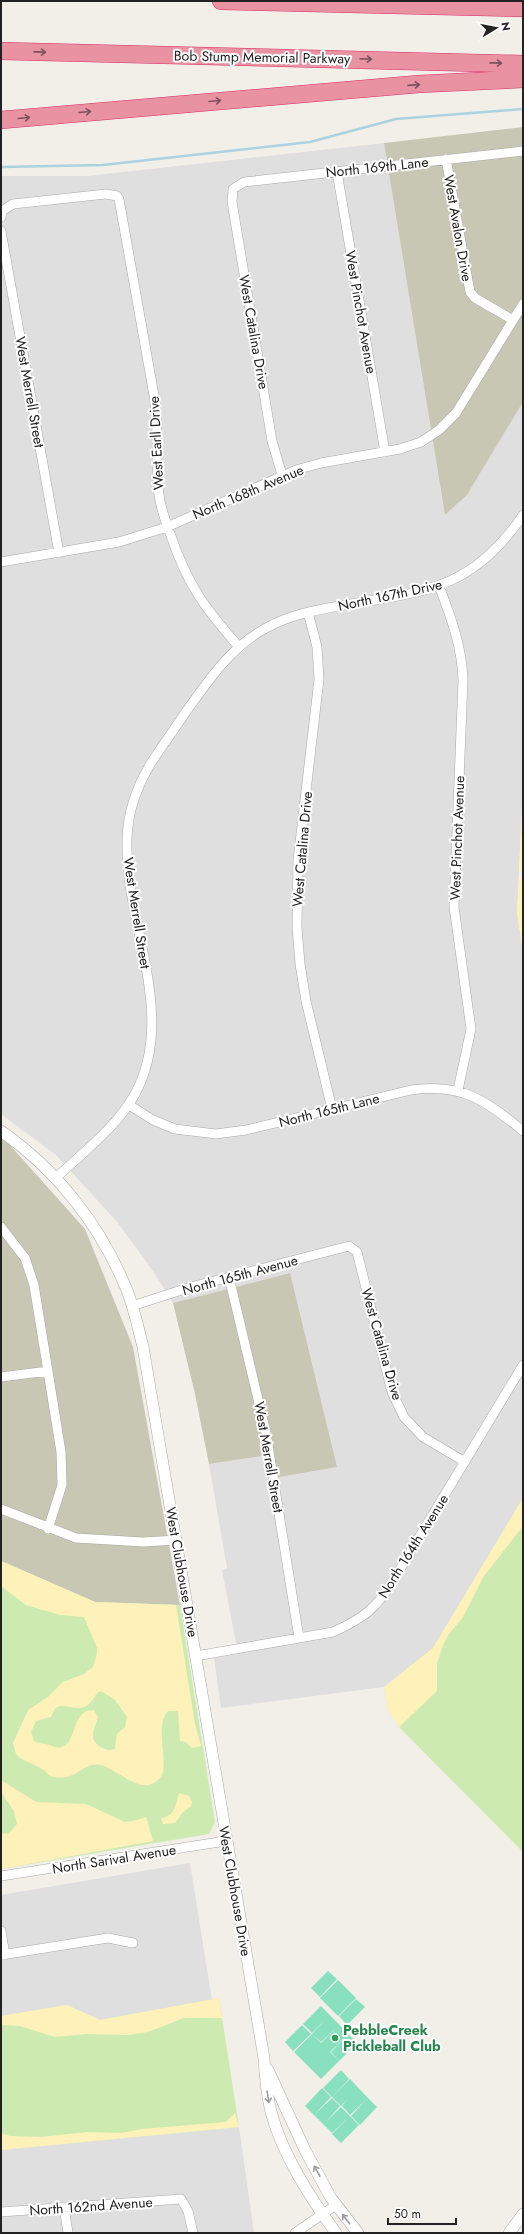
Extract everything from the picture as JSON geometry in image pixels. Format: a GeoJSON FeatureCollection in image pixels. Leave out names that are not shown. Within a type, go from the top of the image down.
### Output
{"type":"FeatureCollection","features":[{"type":"Feature","properties":{"kind":"highway"},"geometry":{"type":"LineString","coordinates":[[221,1],[523,8]]}},
{"type":"Feature","properties":{"kind":"highway","name":"Bob Stump Memorial Parkway"},"geometry":{"type":"LineString","coordinates":[[1,51],[523,64]]}},
{"type":"Feature","properties":{"kind":"highway"},"geometry":{"type":"LineString","coordinates":[[1,120],[412,85],[523,79]]}},
{"type":"Feature","properties":{"kind":"street","name":"North 169th Lane"},"geometry":{"type":"LineString","coordinates":[[233,188],[236,184],[244,182],[523,151]]}},
{"type":"Feature","properties":{"kind":"street","name":"West Avalon Drive"},"geometry":{"type":"LineString","coordinates":[[446,159],[470,292],[475,298],[513,320]]}},
{"type":"Feature","properties":{"kind":"street","name":"West Pinchot Avenue"},"geometry":{"type":"LineString","coordinates":[[337,172],[385,452]]}},
{"type":"Feature","properties":{"kind":"street","name":"West Catalina Drive"},"geometry":{"type":"LineString","coordinates":[[233,188],[232,202],[272,441],[282,475]]}},
{"type":"Feature","properties":{"kind":"street","name":"West Earll Drive"},"geometry":{"type":"LineString","coordinates":[[2,211],[13,204],[106,194],[117,196],[121,203],[155,401],[158,425],[159,495],[167,526],[184,571],[194,591],[239,647]]}},
{"type":"Feature","properties":{"kind":"street"},"geometry":{"type":"LineString","coordinates":[[1,217],[2,211]]}},
{"type":"Feature","properties":{"kind":"street","name":"West Merrell Street"},"geometry":{"type":"LineString","coordinates":[[1,231],[59,553]]}},
{"type":"Feature","properties":{"kind":"street","name":"North 168th Avenue"},"geometry":{"type":"LineString","coordinates":[[1,562],[119,542],[167,526],[282,475],[320,463],[385,452],[421,442],[448,422],[463,403],[523,304]]}},
{"type":"Feature","properties":{"kind":"street","name":"North 167th Drive"},"geometry":{"type":"LineString","coordinates":[[239,647],[268,626],[308,612],[439,586],[468,573],[488,558],[506,539],[523,515]]}},
{"type":"Feature","properties":{"kind":"street","name":"West Pinchot Avenue"},"geometry":{"type":"LineString","coordinates":[[439,586],[456,632],[463,674],[454,907],[471,1029],[458,1090]]}},
{"type":"Feature","properties":{"kind":"street","name":"West Catalina Drive"},"geometry":{"type":"LineString","coordinates":[[308,612],[317,647],[319,679],[298,860],[296,926],[306,1001],[332,1109]]}},
{"type":"Feature","properties":{"kind":"street","name":"West Merrell Street"},"geometry":{"type":"LineString","coordinates":[[56,1178],[113,1124],[129,1105],[140,1084],[149,1057],[153,1020],[127,858],[130,818],[136,794],[156,756],[208,680],[239,647]]}},
{"type":"Feature","properties":{"kind":"street","name":"North 165th Lane"},"geometry":{"type":"LineString","coordinates":[[129,1105],[164,1125],[187,1132],[209,1134],[231,1133],[427,1088],[458,1090],[490,1105],[523,1132]]}},
{"type":"Feature","properties":{"kind":"street","name":"West Clubhouse Drive"},"geometry":{"type":"LineString","coordinates":[[1,1131],[22,1146],[56,1178],[76,1202],[104,1242],[127,1289],[143,1347],[264,2058],[268,2099],[276,2128],[293,2165],[336,2233]]}},
{"type":"Feature","properties":{"kind":"street"},"geometry":{"type":"LineString","coordinates":[[1,1227],[18,1247],[30,1270],[34,1285],[48,1371],[62,1471],[60,1498],[48,1529]]}},
{"type":"Feature","properties":{"kind":"street","name":"West Catalina Drive"},"geometry":{"type":"LineString","coordinates":[[349,1246],[357,1252],[392,1392],[404,1417],[423,1437],[465,1462]]}},
{"type":"Feature","properties":{"kind":"street","name":"North 165th Avenue"},"geometry":{"type":"LineString","coordinates":[[132,1306],[229,1277],[349,1246]]}},
{"type":"Feature","properties":{"kind":"street","name":"West Merrell Street"},"geometry":{"type":"LineString","coordinates":[[229,1277],[269,1451],[299,1638]]}},
{"type":"Feature","properties":{"kind":"street","name":"North 164th Avenue"},"geometry":{"type":"LineString","coordinates":[[196,1656],[333,1632],[352,1623],[371,1611],[383,1598],[523,1365]]}},
{"type":"Feature","properties":{"kind":"street"},"geometry":{"type":"LineString","coordinates":[[1,1377],[48,1371]]}},
{"type":"Feature","properties":{"kind":"street"},"geometry":{"type":"LineString","coordinates":[[1,1509],[48,1529],[88,1540],[143,1542],[176,1540]]}},
{"type":"Feature","properties":{"kind":"street","name":"North Sarival Avenue"},"geometry":{"type":"LineString","coordinates":[[1,1876],[226,1841]]}},
{"type":"Feature","properties":{"kind":"street"},"geometry":{"type":"LineString","coordinates":[[1,1931],[3,1955],[108,1938],[133,1943]]}},
{"type":"Feature","properties":{"kind":"street","name":"West Clubhouse Drive"},"geometry":{"type":"LineString","coordinates":[[264,2058],[306,2152],[336,2205],[358,2233]]}},
{"type":"Feature","properties":{"kind":"street","name":"North 162nd Avenue"},"geometry":{"type":"LineString","coordinates":[[1,2212],[181,2199],[188,2211],[193,2233]]}},
{"type":"Feature","properties":{"kind":"street"},"geometry":{"type":"LineString","coordinates":[[295,2233],[336,2205]]}},
{"type":"Feature","properties":{"kind":"street"},"geometry":{"type":"LineString","coordinates":[[64,2207],[68,2233]]}},
{"type":"Feature","properties":{"kind":"street"},"geometry":{"type":"LineString","coordinates":[[509,2233],[523,2214]]}},
{"type":"Feature","properties":{"kind":"shaded area"},"geometry":{"type":"Polygon","coordinates":[[[523,127],[523,402],[467,495],[445,515],[384,143],[523,127]]]}},
{"type":"Feature","properties":{"kind":"shaded area"},"geometry":{"type":"Polygon","coordinates":[[[384,143],[445,515],[467,495],[523,402],[523,788],[517,913],[523,950],[523,1498],[433,1648],[384,1687],[221,1708],[214,1658],[238,1654],[222,1570],[227,1568],[209,1464],[270,1455],[290,1273],[173,1303],[153,1271],[118,1223],[56,1155],[1,1114],[1,176],[87,176],[384,143]]]}},
{"type":"Feature","properties":{"kind":"shaded area"},"geometry":{"type":"Polygon","coordinates":[[[1,1139],[8,1143],[85,1229],[133,1347],[180,1605],[95,1602],[1,1561],[1,1139]]]}},
{"type":"Feature","properties":{"kind":"shaded area"},"geometry":{"type":"Polygon","coordinates":[[[290,1273],[337,1467],[273,1478],[269,1455],[209,1464],[195,1394],[173,1303],[290,1273]]]}},
{"type":"Feature","properties":{"kind":"shaded area"},"geometry":{"type":"Polygon","coordinates":[[[190,1863],[212,2000],[100,2020],[67,2005],[1,2016],[1,1895],[190,1863]]]}},
{"type":"Feature","properties":{"kind":"shaded area"},"geometry":{"type":"Polygon","coordinates":[[[239,2127],[254,2233],[1,2233],[1,2150],[239,2127]]]}},
{"type":"Feature","properties":{"kind":"green space"},"geometry":{"type":"Polygon","coordinates":[[[523,1498],[523,1852],[399,1727],[388,1711],[384,1687],[433,1648],[523,1498]]]}},
{"type":"Feature","properties":{"kind":"green space"},"geometry":{"type":"Polygon","coordinates":[[[1,1561],[95,1602],[180,1605],[215,1822],[209,1834],[1,1869],[1,1561]]]}},
{"type":"Feature","properties":{"kind":"green space"},"geometry":{"type":"Polygon","coordinates":[[[328,1971],[337,1979],[320,1997],[311,1988],[328,1971]]]}},
{"type":"Feature","properties":{"kind":"green space"},"geometry":{"type":"Polygon","coordinates":[[[338,1980],[356,1998],[338,2016],[320,1998],[338,1980]]]}},
{"type":"Feature","properties":{"kind":"green space"},"geometry":{"type":"Polygon","coordinates":[[[219,1998],[239,2127],[1,2150],[1,2016],[67,2005],[100,2020],[219,1998]]]}},
{"type":"Feature","properties":{"kind":"green space"},"geometry":{"type":"Polygon","coordinates":[[[356,1999],[365,2007],[347,2025],[339,2016],[356,1999]]]}},
{"type":"Feature","properties":{"kind":"green space"},"geometry":{"type":"Polygon","coordinates":[[[321,2006],[357,2043],[339,2061],[331,2052],[347,2035],[330,2052],[321,2043],[336,2028],[321,2042],[312,2034],[327,2018],[312,2033],[303,2024],[321,2006]]]}},
{"type":"Feature","properties":{"kind":"green space"},"geometry":{"type":"Polygon","coordinates":[[[302,2025],[311,2034],[293,2051],[285,2042],[302,2025]]]}},
{"type":"Feature","properties":{"kind":"green space"},"geometry":{"type":"Polygon","coordinates":[[[312,2034],[339,2061],[321,2079],[294,2052],[312,2034]]]}},
{"type":"Feature","properties":{"kind":"green space"},"geometry":{"type":"Polygon","coordinates":[[[341,2070],[349,2079],[332,2097],[323,2088],[341,2070]]]}},
{"type":"Feature","properties":{"kind":"green space"},"geometry":{"type":"Polygon","coordinates":[[[350,2079],[368,2098],[350,2115],[342,2106],[348,2099],[341,2106],[332,2097],[350,2079]]]}},
{"type":"Feature","properties":{"kind":"green space"},"geometry":{"type":"Polygon","coordinates":[[[322,2088],[331,2097],[314,2115],[305,2106],[322,2088]]]}},
{"type":"Feature","properties":{"kind":"green space"},"geometry":{"type":"Polygon","coordinates":[[[332,2098],[340,2106],[326,2122],[341,2107],[350,2116],[332,2133],[314,2115],[332,2098]]]}},
{"type":"Feature","properties":{"kind":"green space"},"geometry":{"type":"Polygon","coordinates":[[[368,2098],[377,2107],[360,2125],[351,2116],[368,2098]]]}},
{"type":"Feature","properties":{"kind":"green space"},"geometry":{"type":"Polygon","coordinates":[[[350,2116],[359,2125],[341,2143],[332,2134],[350,2116]]]}},
{"type":"Feature","properties":{"kind":"sand"},"geometry":{"type":"Polygon","coordinates":[[[523,788],[523,871],[519,872],[523,788]]]}},
{"type":"Feature","properties":{"kind":"sand"},"geometry":{"type":"Polygon","coordinates":[[[519,877],[523,878],[523,950],[517,913],[519,877]]]}},
{"type":"Feature","properties":{"kind":"sand"},"geometry":{"type":"Polygon","coordinates":[[[523,1498],[523,1526],[484,1576],[463,1617],[449,1634],[443,1645],[437,1663],[437,1691],[399,1727],[388,1711],[384,1687],[433,1648],[523,1498]]]}},
{"type":"Feature","properties":{"kind":"sand"},"geometry":{"type":"Polygon","coordinates":[[[1,1561],[95,1602],[176,1605],[195,1724],[201,1746],[192,1748],[186,1742],[180,1741],[178,1711],[168,1711],[164,1718],[162,1727],[163,1772],[160,1778],[153,1784],[138,1784],[107,1767],[100,1765],[88,1766],[75,1774],[64,1777],[52,1777],[43,1769],[20,1758],[16,1754],[13,1743],[28,1710],[48,1697],[63,1682],[84,1674],[93,1667],[97,1654],[97,1648],[84,1617],[60,1615],[26,1605],[1,1586],[1,1561]],[[101,1691],[97,1693],[91,1702],[86,1706],[75,1708],[61,1706],[56,1708],[51,1717],[36,1721],[31,1732],[34,1741],[59,1747],[66,1745],[70,1740],[80,1717],[85,1712],[94,1710],[98,1718],[93,1732],[93,1739],[102,1748],[108,1750],[115,1749],[117,1734],[125,1727],[127,1717],[115,1700],[101,1691]]]}},
{"type":"Feature","properties":{"kind":"sand"},"geometry":{"type":"Polygon","coordinates":[[[1,1780],[36,1802],[86,1804],[125,1822],[146,1817],[153,1841],[1,1869],[1,1833],[8,1834],[17,1824],[14,1811],[1,1792],[1,1780]]]}},
{"type":"Feature","properties":{"kind":"sand"},"geometry":{"type":"Polygon","coordinates":[[[179,1793],[189,1796],[192,1802],[191,1806],[183,1812],[175,1823],[163,1824],[161,1818],[166,1817],[172,1812],[176,1805],[179,1793]]]}},
{"type":"Feature","properties":{"kind":"sand"},"geometry":{"type":"Polygon","coordinates":[[[219,1998],[222,2018],[184,2018],[148,2032],[127,2035],[86,2034],[55,2037],[20,2026],[1,2025],[1,2016],[67,2005],[100,2020],[219,1998]]]}},
{"type":"Feature","properties":{"kind":"sand"},"geometry":{"type":"Polygon","coordinates":[[[235,2113],[239,2127],[1,2150],[1,2133],[10,2136],[41,2137],[87,2132],[121,2133],[142,2129],[226,2122],[235,2113]]]}},
{"type":"Feature","properties":{"kind":"waterway"},"geometry":{"type":"LineString","coordinates":[[1,167],[103,165],[310,142],[396,119],[523,109]]}},
{"type":"Feature","properties":{"kind":"place","name":"PebbleCreek Pickleball Club"},"geometry":{"type":"Point","coordinates":[335,2038]}}]}
